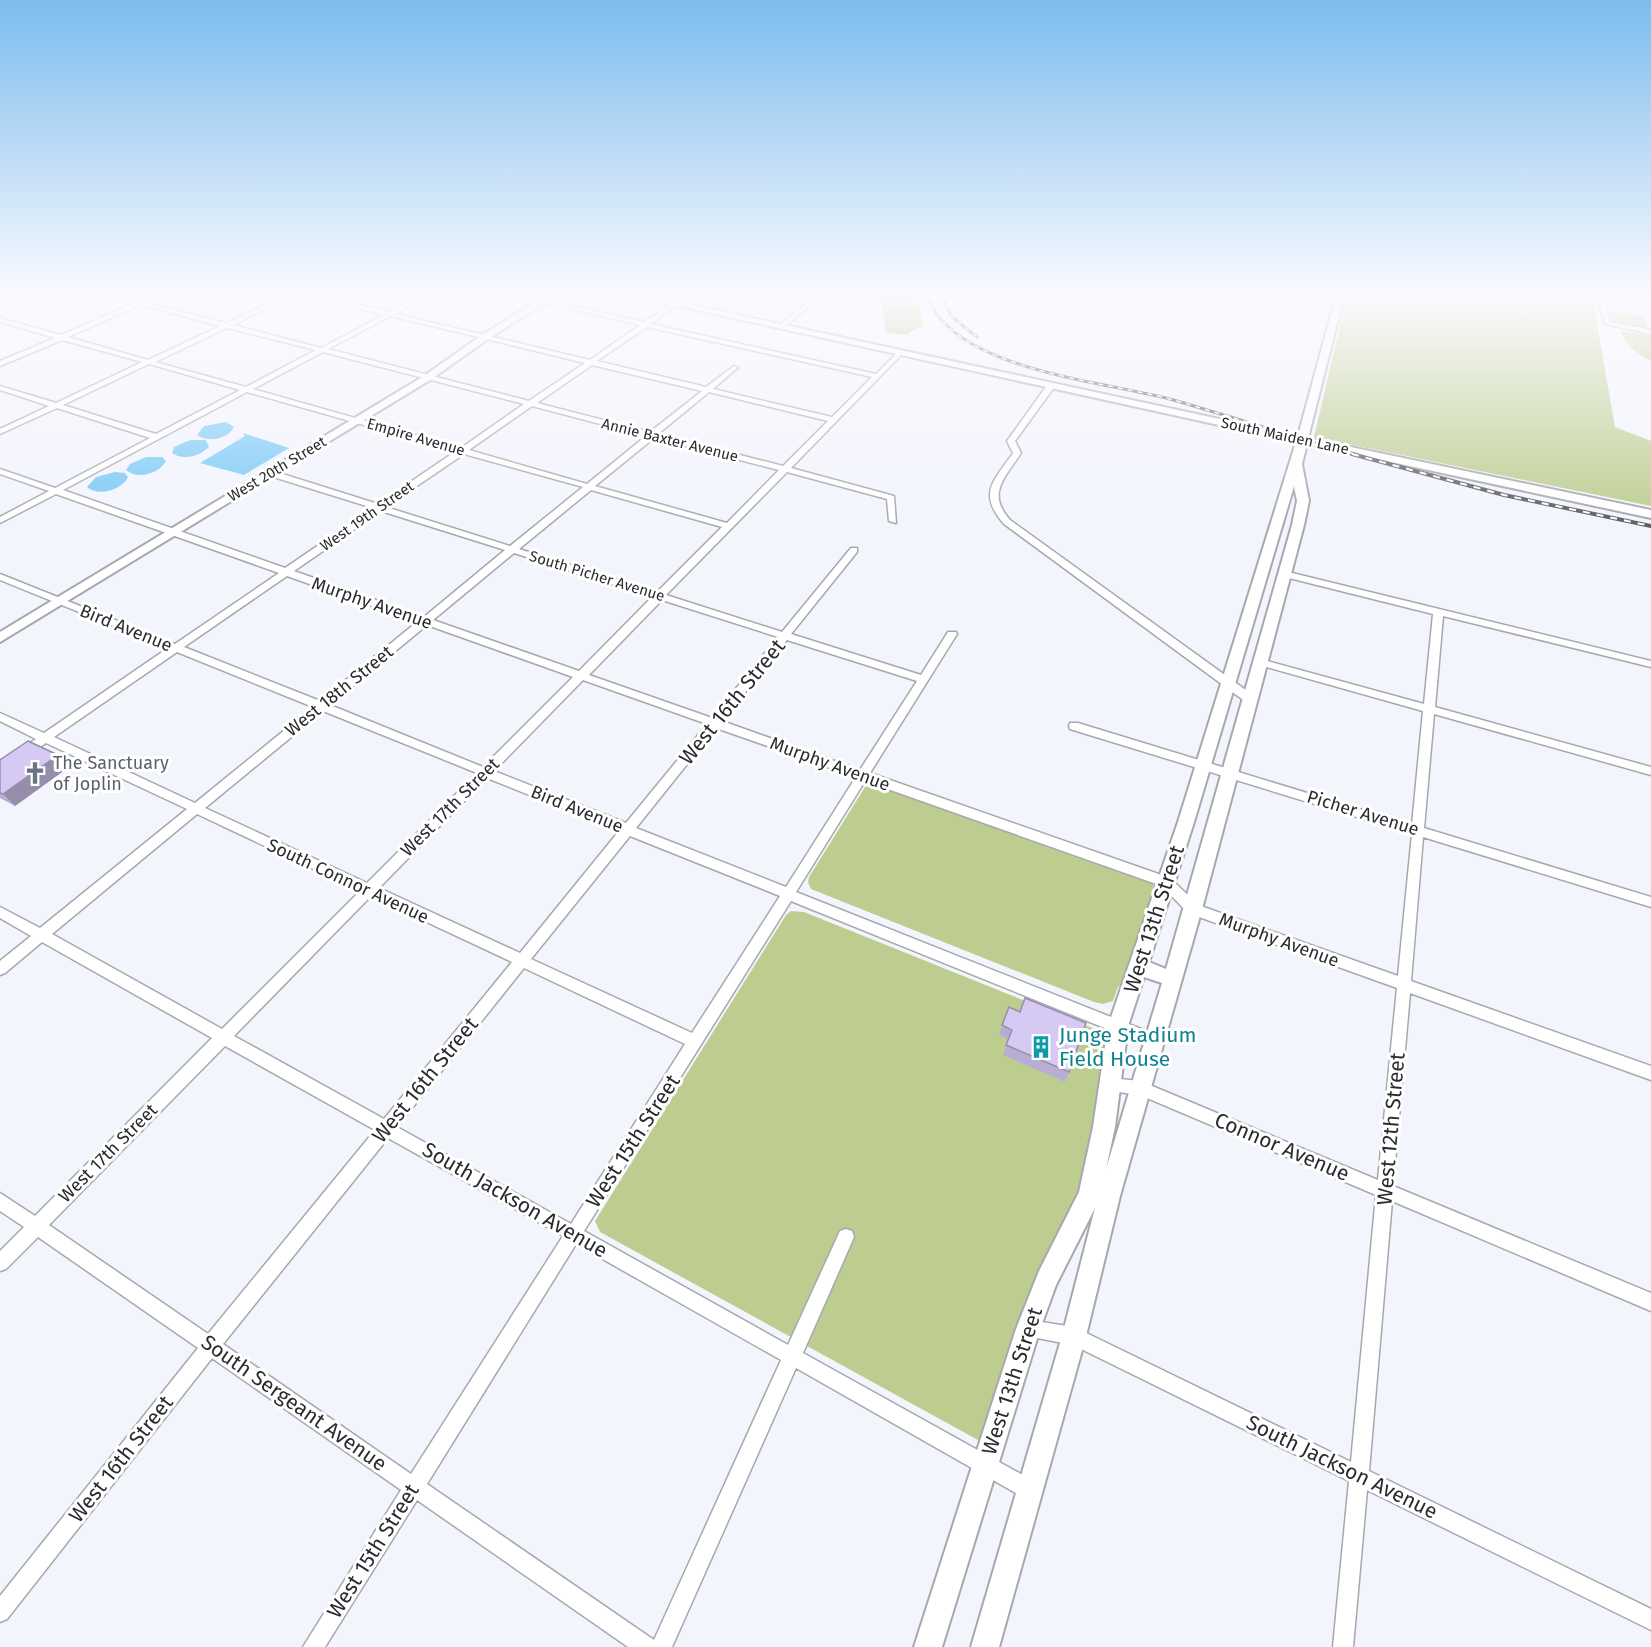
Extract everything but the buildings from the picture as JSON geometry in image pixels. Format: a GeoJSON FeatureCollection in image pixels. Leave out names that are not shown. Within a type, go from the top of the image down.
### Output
{"type":"FeatureCollection","features":[{"type":"Feature","properties":{"kind":"street"},"geometry":{"type":"LineString","coordinates":[[0,432],[126,373]]}},
{"type":"Feature","properties":{"kind":"street","name":"Empire Avenue"},"geometry":{"type":"LineString","coordinates":[[187,373],[728,526]]}},
{"type":"Feature","properties":{"kind":"street"},"geometry":{"type":"LineString","coordinates":[[0,520],[279,373]]}},
{"type":"Feature","properties":{"kind":"street","name":"Annie Baxter Avenue"},"geometry":{"type":"LineString","coordinates":[[408,373],[888,496],[893,502],[893,521]]}},
{"type":"Feature","properties":{"kind":"street","name":"West 20th Street"},"geometry":{"type":"LineString","coordinates":[[0,638],[434,373]]}},
{"type":"Feature","properties":{"kind":"street","name":"West 19th Street"},"geometry":{"type":"LineString","coordinates":[[0,769],[575,373]]}},
{"type":"Feature","properties":{"kind":"street"},"geometry":{"type":"LineString","coordinates":[[636,373],[833,420]]}},
{"type":"Feature","properties":{"kind":"street","name":"West 18th Street"},"geometry":{"type":"LineString","coordinates":[[0,969],[728,373]]}},
{"type":"Feature","properties":{"kind":"street"},"geometry":{"type":"LineString","coordinates":[[862,373],[877,376]]}},
{"type":"Feature","properties":{"kind":"street","name":"West 17th Street"},"geometry":{"type":"LineString","coordinates":[[0,1263],[880,373]]}},
{"type":"Feature","properties":{"kind":"street","name":"South Maiden Lane"},"geometry":{"type":"LineString","coordinates":[[991,373],[1651,514]]}},
{"type":"Feature","properties":{"kind":"street","name":"West 13th Street"},"geometry":{"type":"LineString","coordinates":[[928,1647],[1028,1329],[1047,1279],[1090,1194],[1104,1127],[1118,1026],[1186,822],[1264,561],[1296,464],[1320,373]]}},
{"type":"Feature","properties":{"kind":"street"},"geometry":{"type":"LineString","coordinates":[[1051,386],[1011,441],[1017,453],[992,492],[997,512],[1007,522],[1227,683],[1248,707]]}},
{"type":"Feature","properties":{"kind":"street"},"geometry":{"type":"LineString","coordinates":[[0,388],[156,437]]}},
{"type":"Feature","properties":{"kind":"street","name":"West 13th Street"},"geometry":{"type":"LineString","coordinates":[[985,1647],[1074,1336],[1140,1088],[1193,909],[1212,833],[1271,625],[1303,501],[1296,464]]}},
{"type":"Feature","properties":{"kind":"street","name":"Murphy Avenue"},"geometry":{"type":"LineString","coordinates":[[0,471],[1166,882],[1193,909],[1651,1073]]}},
{"type":"Feature","properties":{"kind":"street","name":"South Picher Avenue"},"geometry":{"type":"LineString","coordinates":[[270,473],[924,680]]}},
{"type":"Feature","properties":{"kind":"street","name":"West 16th Street"},"geometry":{"type":"LineString","coordinates":[[0,1612],[210,1346],[854,550]]}},
{"type":"Feature","properties":{"kind":"street"},"geometry":{"type":"LineString","coordinates":[[1264,561],[1284,575]]}},
{"type":"Feature","properties":{"kind":"street"},"geometry":{"type":"LineString","coordinates":[[1259,578],[1284,575],[1651,664]]}},
{"type":"Feature","properties":{"kind":"street","name":"Bird Avenue"},"geometry":{"type":"LineString","coordinates":[[0,577],[1154,1041]]}},
{"type":"Feature","properties":{"kind":"street"},"geometry":{"type":"LineString","coordinates":[[1250,609],[1271,625]]}},
{"type":"Feature","properties":{"kind":"street","name":"West 12th Street"},"geometry":{"type":"LineString","coordinates":[[1343,1647],[1438,612]]}},
{"type":"Feature","properties":{"kind":"street"},"geometry":{"type":"LineString","coordinates":[[1244,627],[1271,625]]}},
{"type":"Feature","properties":{"kind":"street","name":"West 15th Street"},"geometry":{"type":"LineString","coordinates":[[313,1647],[952,634]]}},
{"type":"Feature","properties":{"kind":"street"},"geometry":{"type":"LineString","coordinates":[[1234,663],[1259,665],[1429,709],[1651,771]]}},
{"type":"Feature","properties":{"kind":"street"},"geometry":{"type":"LineString","coordinates":[[1220,707],[1248,707]]}},
{"type":"Feature","properties":{"kind":"street","name":"South Connor Avenue"},"geometry":{"type":"LineString","coordinates":[[0,717],[696,1042]]}},
{"type":"Feature","properties":{"kind":"street","name":"Picher Avenue"},"geometry":{"type":"LineString","coordinates":[[1074,726],[1651,902]]}},
{"type":"Feature","properties":{"kind":"street"},"geometry":{"type":"LineString","coordinates":[[1186,822],[1212,833]]}},
{"type":"Feature","properties":{"kind":"street","name":"South Jackson Avenue"},"geometry":{"type":"LineString","coordinates":[[0,912],[387,1127],[1030,1490]]}},
{"type":"Feature","properties":{"kind":"street"},"geometry":{"type":"LineString","coordinates":[[1139,967],[1172,979]]}},
{"type":"Feature","properties":{"kind":"street","name":"Connor Avenue"},"geometry":{"type":"LineString","coordinates":[[1109,1085],[1140,1088],[1651,1302]]}},
{"type":"Feature","properties":{"kind":"street","name":"South Sergeant Avenue"},"geometry":{"type":"LineString","coordinates":[[0,1201],[646,1647]]}},
{"type":"Feature","properties":{"kind":"street"},"geometry":{"type":"LineString","coordinates":[[662,1647],[846,1237]]}},
{"type":"Feature","properties":{"kind":"street","name":"South Jackson Avenue"},"geometry":{"type":"LineString","coordinates":[[1028,1329],[1074,1336],[1359,1474],[1651,1620]]}},
{"type":"Feature","properties":{"kind":"green space"},"geometry":{"type":"Polygon","coordinates":[[[1329,373],[1605,373],[1615,427],[1651,441],[1651,506],[1314,437],[1329,373]]]}},
{"type":"Feature","properties":{"kind":"green space"},"geometry":{"type":"Polygon","coordinates":[[[872,784],[1153,884],[1155,889],[1128,979],[1118,987],[1113,1001],[1103,1004],[1094,1002],[811,889],[808,882],[809,877],[865,787],[872,784]]]}},
{"type":"Feature","properties":{"kind":"green space"},"geometry":{"type":"Polygon","coordinates":[[[791,911],[804,912],[1100,1031],[1106,1039],[1099,1141],[982,1437],[978,1440],[600,1232],[595,1221],[786,915],[791,911]]]}},
{"type":"Feature","properties":{"kind":"water"},"geometry":{"type":"Polygon","coordinates":[[[226,422],[234,427],[223,437],[207,439],[197,435],[204,426],[226,422]]]}},
{"type":"Feature","properties":{"kind":"water"},"geometry":{"type":"Polygon","coordinates":[[[243,433],[289,448],[244,475],[200,463],[245,436],[243,433]]]}},
{"type":"Feature","properties":{"kind":"water"},"geometry":{"type":"Polygon","coordinates":[[[190,440],[206,440],[209,447],[191,456],[181,457],[172,453],[174,447],[190,440]]]}},
{"type":"Feature","properties":{"kind":"water"},"geometry":{"type":"Polygon","coordinates":[[[146,457],[162,457],[166,461],[163,466],[148,474],[136,475],[126,470],[130,464],[146,457]]]}},
{"type":"Feature","properties":{"kind":"water"},"geometry":{"type":"Polygon","coordinates":[[[115,472],[125,473],[128,477],[115,489],[103,492],[87,487],[96,477],[115,472]]]}},
{"type":"Feature","properties":{"kind":"railway"},"geometry":{"type":"LineString","coordinates":[[1051,373],[1170,399],[1358,455]]}},
{"type":"Feature","properties":{"kind":"railway"},"geometry":{"type":"LineString","coordinates":[[1352,454],[1504,495],[1651,526]]}},
{"type":"Feature","properties":{"kind":"place","name":"The Sanctuary of Joplin"},"geometry":{"type":"Point","coordinates":[35,773]}},
{"type":"Feature","properties":{"kind":"place","name":"Junge Stadium Field House"},"geometry":{"type":"Point","coordinates":[1041,1047]}}]}
